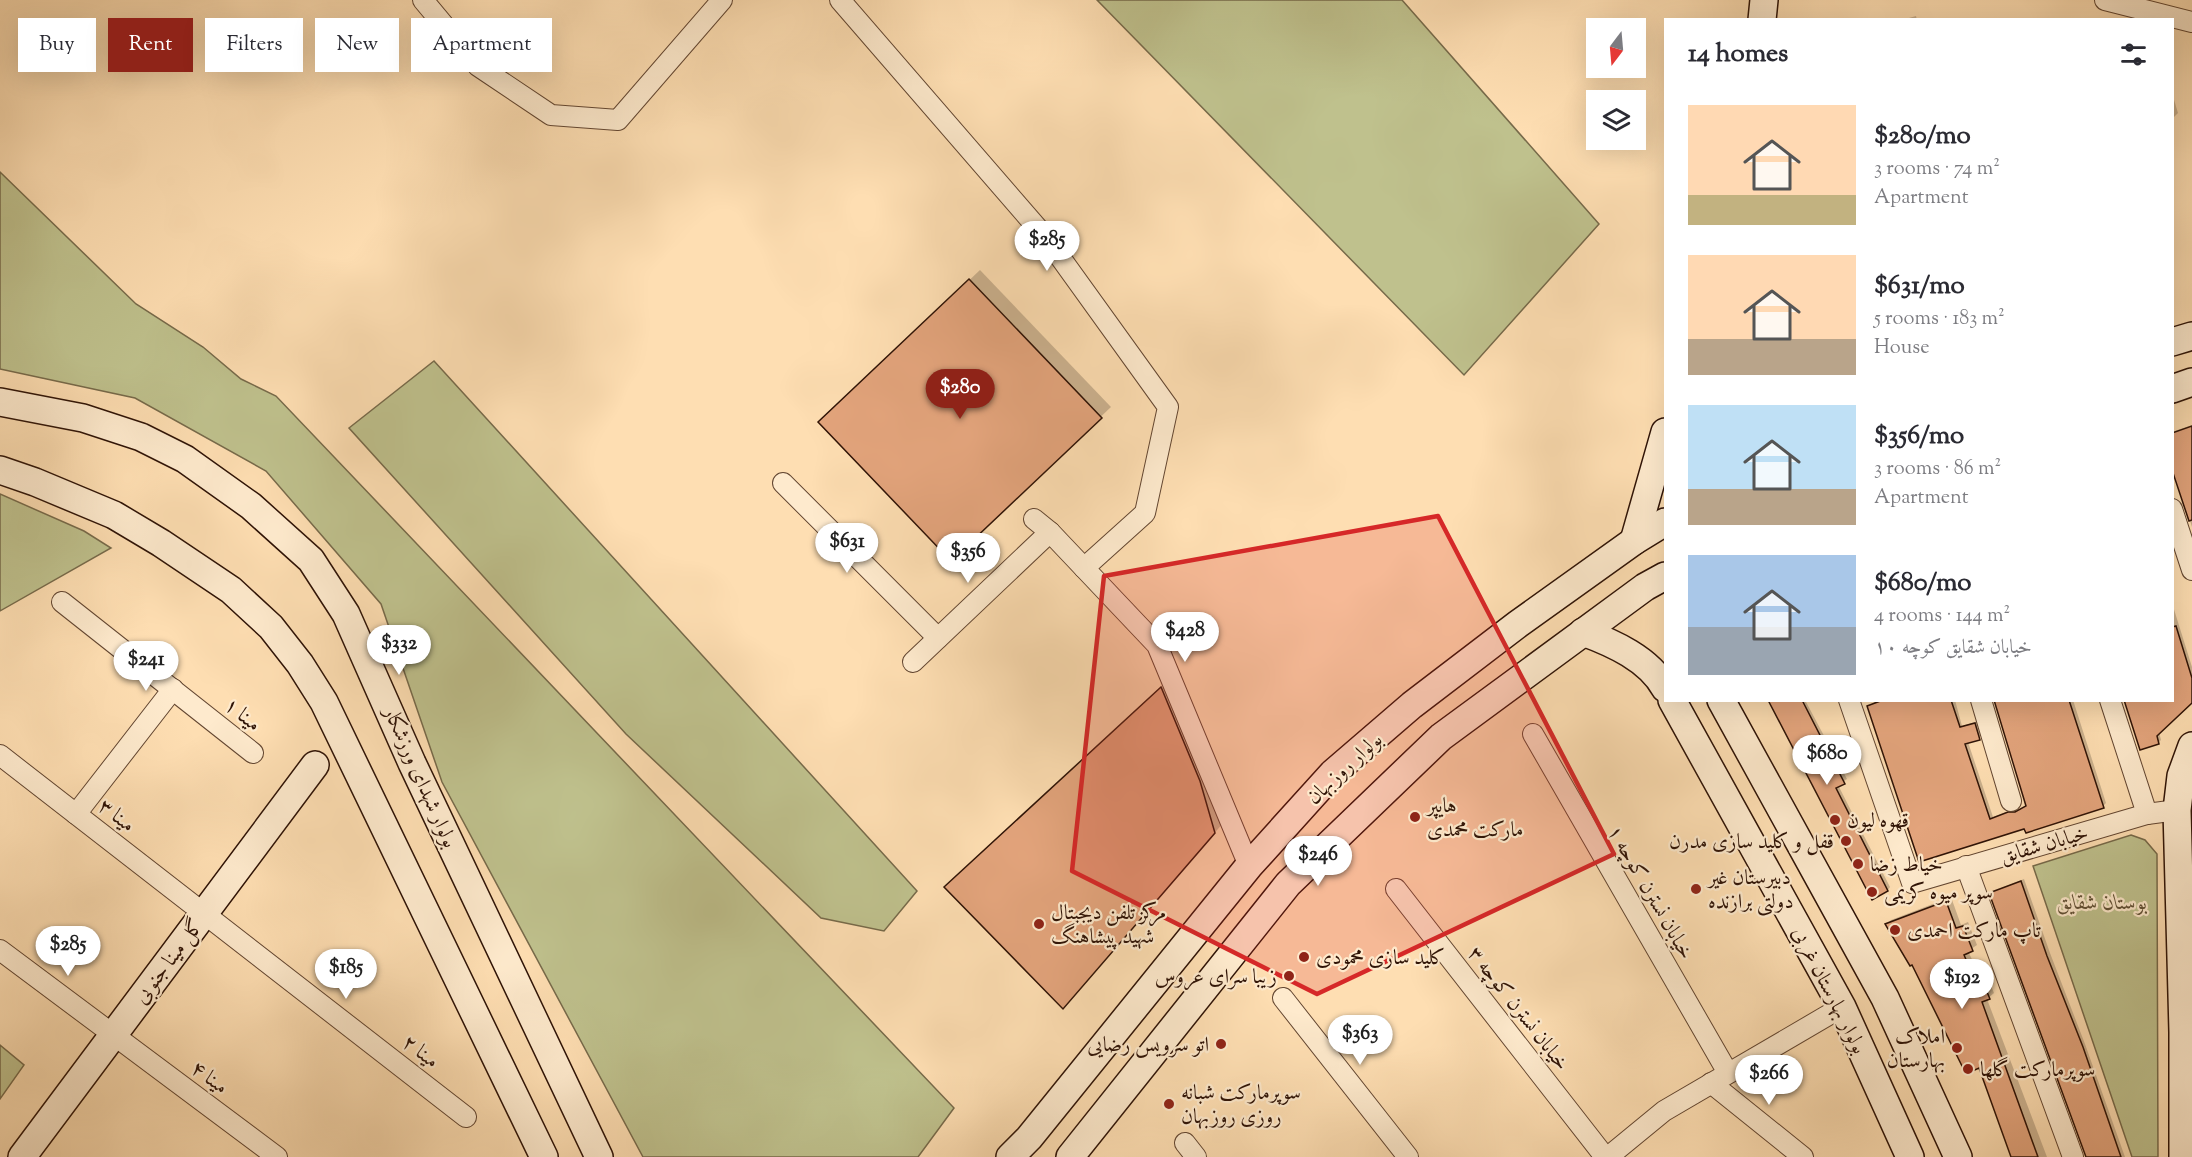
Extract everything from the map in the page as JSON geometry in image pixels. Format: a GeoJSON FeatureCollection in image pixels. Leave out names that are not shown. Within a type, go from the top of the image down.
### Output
{"type":"FeatureCollection","features":[{"type":"Feature","properties":{"kind":"main road"},"geometry":{"type":"LineString","coordinates":[[1762,18],[1764,0]]}},
{"type":"Feature","properties":{"kind":"main road"},"geometry":{"type":"LineString","coordinates":[[2174,341],[2192,336]]}},
{"type":"Feature","properties":{"kind":"main road"},"geometry":{"type":"LineString","coordinates":[[2174,388],[2192,382]]}},
{"type":"Feature","properties":{"kind":"main road","name":"بولوار شهدای ورزشکار"},"geometry":{"type":"LineString","coordinates":[[0,402],[83,418],[141,437],[185,459],[251,506],[311,560],[346,614],[412,763],[599,1157]]}},
{"type":"Feature","properties":{"kind":"main road"},"geometry":{"type":"LineString","coordinates":[[1634,541],[1664,436]]}},
{"type":"Feature","properties":{"kind":"main road"},"geometry":{"type":"LineString","coordinates":[[0,470],[35,482],[124,521],[162,543],[231,590],[271,627],[300,664],[324,702],[544,1157]]}},
{"type":"Feature","properties":{"kind":"main road","name":"بولوار روزبهان"},"geometry":{"type":"LineString","coordinates":[[1010,1157],[1029,1138],[1249,866],[1333,773],[1413,705],[1518,624],[1634,541],[1664,523]]}},
{"type":"Feature","properties":{"kind":"main road","name":"بولوار روزبهان"},"geometry":{"type":"LineString","coordinates":[[1070,1157],[1288,884],[1441,737],[1645,587],[1664,577]]}},
{"type":"Feature","properties":{"kind":"main road"},"geometry":{"type":"LineString","coordinates":[[1583,632],[1615,644],[1663,674]]}},
{"type":"Feature","properties":{"kind":"main road","name":"بولوار بهارستان غربی"},"geometry":{"type":"LineString","coordinates":[[1673,702],[1842,1007],[1910,1157]]}},
{"type":"Feature","properties":{"kind":"main road","name":"بولوار بهارستان غربی"},"geometry":{"type":"LineString","coordinates":[[1721,702],[1885,998],[1958,1157]]}},
{"type":"Feature","properties":{"kind":"main road"},"geometry":{"type":"LineString","coordinates":[[2182,1157],[2183,1032],[2177,810],[2181,776],[2192,746]]}},
{"type":"Feature","properties":{"kind":"main road","name":"گل مینا جنوبی"},"geometry":{"type":"LineString","coordinates":[[22,1157],[315,765]]}},
{"type":"Feature","properties":{"kind":"street"},"geometry":{"type":"LineString","coordinates":[[423,0],[478,66],[551,115],[618,120],[722,0]]}},
{"type":"Feature","properties":{"kind":"street"},"geometry":{"type":"LineString","coordinates":[[840,0],[1047,239],[1168,407],[1145,513],[1084,568]]}},
{"type":"Feature","properties":{"kind":"street"},"geometry":{"type":"LineString","coordinates":[[2105,0],[2192,22]]}},
{"type":"Feature","properties":{"kind":"street"},"geometry":{"type":"LineString","coordinates":[[783,483],[938,638]]}},
{"type":"Feature","properties":{"kind":"street"},"geometry":{"type":"LineString","coordinates":[[2174,514],[2192,570]]}},
{"type":"Feature","properties":{"kind":"street"},"geometry":{"type":"LineString","coordinates":[[1034,519],[1050,532],[1157,645],[1249,866]]}},
{"type":"Feature","properties":{"kind":"street"},"geometry":{"type":"LineString","coordinates":[[913,662],[1050,532]]}},
{"type":"Feature","properties":{"kind":"street","name":"مینا ۱"},"geometry":{"type":"LineString","coordinates":[[62,602],[253,753]]}},
{"type":"Feature","properties":{"kind":"street"},"geometry":{"type":"LineString","coordinates":[[76,814],[173,689]]}},
{"type":"Feature","properties":{"kind":"street","name":"خیابان شقایق"},"geometry":{"type":"LineString","coordinates":[[1850,702],[1912,883],[2147,814],[2177,810]]}},
{"type":"Feature","properties":{"kind":"street"},"geometry":{"type":"LineString","coordinates":[[1982,702],[2012,801]]}},
{"type":"Feature","properties":{"kind":"street"},"geometry":{"type":"LineString","coordinates":[[2111,702],[2147,814]]}},
{"type":"Feature","properties":{"kind":"street","name":"خیابان نسترن کوچه ۱"},"geometry":{"type":"LineString","coordinates":[[1533,734],[1728,1073]]}},
{"type":"Feature","properties":{"kind":"street","name":"مینا ۳"},"geometry":{"type":"LineString","coordinates":[[0,754],[204,913]]}},
{"type":"Feature","properties":{"kind":"street"},"geometry":{"type":"LineString","coordinates":[[1966,866],[2073,1157]]}},
{"type":"Feature","properties":{"kind":"street","name":"خیابان نسترن کوچه ۳"},"geometry":{"type":"LineString","coordinates":[[1396,890],[1606,1157]]}},
{"type":"Feature","properties":{"kind":"street","name":"مینا ۲"},"geometry":{"type":"LineString","coordinates":[[204,913],[466,1117]]}},
{"type":"Feature","properties":{"kind":"street","name":"مینا ۴"},"geometry":{"type":"LineString","coordinates":[[0,950],[277,1157]]}},
{"type":"Feature","properties":{"kind":"street"},"geometry":{"type":"LineString","coordinates":[[1283,998],[1408,1157]]}},
{"type":"Feature","properties":{"kind":"street"},"geometry":{"type":"LineString","coordinates":[[1606,1157],[1664,1111],[1842,1007]]}},
{"type":"Feature","properties":{"kind":"street"},"geometry":{"type":"LineString","coordinates":[[1711,1083],[1803,1157]]}},
{"type":"Feature","properties":{"kind":"highlighted area"},"geometry":{"type":"Polygon","coordinates":[[[1438,516],[1614,854],[1317,994],[1072,871],[1104,576],[1438,516]]]}},
{"type":"Feature","properties":{"kind":"green space"},"geometry":{"type":"Polygon","coordinates":[[[1097,0],[1402,0],[1599,224],[1464,375],[1097,0]]]}},
{"type":"Feature","properties":{"kind":"green space"},"geometry":{"type":"Polygon","coordinates":[[[0,172],[136,304],[203,347],[241,379],[276,396],[954,1108],[918,1157],[643,1157],[442,782],[381,604],[266,471],[135,398],[0,369],[0,172]]]}},
{"type":"Feature","properties":{"kind":"green space"},"geometry":{"type":"Polygon","coordinates":[[[434,361],[917,891],[884,931],[821,918],[626,734],[349,428],[434,361]]]}},
{"type":"Feature","properties":{"kind":"green space"},"geometry":{"type":"Polygon","coordinates":[[[0,494],[84,531],[111,548],[0,611],[0,494]]]}},
{"type":"Feature","properties":{"kind":"green space","name":"بوستان شقایق"},"geometry":{"type":"Polygon","coordinates":[[[2131,835],[2145,840],[2157,854],[2158,1157],[2132,1157],[2033,866],[2131,835]]]}},
{"type":"Feature","properties":{"kind":"green space"},"geometry":{"type":"Polygon","coordinates":[[[0,1045],[24,1065],[0,1099],[0,1045]]]}},
{"type":"Feature","properties":{"kind":"building"},"geometry":{"type":"Polygon","coordinates":[[[969,279],[1102,418],[951,561],[818,422],[969,279]]]}},
{"type":"Feature","properties":{"kind":"building"},"geometry":{"type":"Polygon","coordinates":[[[2192,426],[2192,520],[2189,521],[2174,476],[2174,432],[2192,426]]]}},
{"type":"Feature","properties":{"kind":"building"},"geometry":{"type":"Polygon","coordinates":[[[2174,626],[2176,626],[2192,678],[2192,703],[2157,736],[2159,744],[2140,750],[2125,702],[2174,702],[2174,626]]]}},
{"type":"Feature","properties":{"kind":"building"},"geometry":{"type":"Polygon","coordinates":[[[1161,687],[1200,781],[1215,833],[1063,1009],[944,887],[1161,687]]]}},
{"type":"Feature","properties":{"kind":"building"},"geometry":{"type":"Polygon","coordinates":[[[1769,702],[1803,702],[1845,784],[1836,788],[1888,891],[1872,900],[1769,702]]]}},
{"type":"Feature","properties":{"kind":"building"},"geometry":{"type":"Polygon","coordinates":[[[1878,702],[1952,702],[1960,727],[1975,723],[1980,740],[1965,744],[1990,819],[2008,812],[2015,812],[2026,806],[1995,702],[2070,702],[2104,808],[2026,833],[2024,829],[1919,862],[1867,706],[1878,702]]]}},
{"type":"Feature","properties":{"kind":"building"},"geometry":{"type":"Polygon","coordinates":[[[2021,881],[2121,1157],[2086,1157],[1989,893],[2021,881]]]}},
{"type":"Feature","properties":{"kind":"building"},"geometry":{"type":"Polygon","coordinates":[[[1946,901],[1956,928],[1963,926],[1973,951],[1964,955],[1978,987],[1984,985],[1990,999],[1982,1002],[2038,1157],[2011,1157],[1979,1068],[1966,1074],[1912,965],[1910,966],[1885,924],[1946,901]]]}},
{"type":"Feature","properties":{"kind":"place","name":"هایپر مارکت محمدی"},"geometry":{"type":"Point","coordinates":[1415,817]}},
{"type":"Feature","properties":{"kind":"place","name":"قهوه لیون"},"geometry":{"type":"Point","coordinates":[1835,820]}},
{"type":"Feature","properties":{"kind":"place","name":"قفل و کلید سازی مدرن"},"geometry":{"type":"Point","coordinates":[1846,841]}},
{"type":"Feature","properties":{"kind":"place","name":"خیاط زضا"},"geometry":{"type":"Point","coordinates":[1858,864]}},
{"type":"Feature","properties":{"kind":"place","name":"دبیرستان غیر دولتی برازنده"},"geometry":{"type":"Point","coordinates":[1696,889]}},
{"type":"Feature","properties":{"kind":"place","name":"سوپر میوه کریمی"},"geometry":{"type":"Point","coordinates":[1872,892]}},
{"type":"Feature","properties":{"kind":"place","name":"مرکز تلفن دیجیتال شهید پیشاهنگ"},"geometry":{"type":"Point","coordinates":[1039,924]}},
{"type":"Feature","properties":{"kind":"place","name":"تاپ مارکت احمدی"},"geometry":{"type":"Point","coordinates":[1895,930]}},
{"type":"Feature","properties":{"kind":"place","name":"کلید سازی محمودی"},"geometry":{"type":"Point","coordinates":[1304,957]}},
{"type":"Feature","properties":{"kind":"place","name":"زیبا سرای عروس"},"geometry":{"type":"Point","coordinates":[1289,976]}},
{"type":"Feature","properties":{"kind":"place","name":"اتو سرویس رضایی"},"geometry":{"type":"Point","coordinates":[1221,1044]}},
{"type":"Feature","properties":{"kind":"place","name":"املاک بهارستان"},"geometry":{"type":"Point","coordinates":[1957,1048]}},
{"type":"Feature","properties":{"kind":"place","name":"سوپرمارکت گلها"},"geometry":{"type":"Point","coordinates":[1968,1069]}},
{"type":"Feature","properties":{"kind":"place","name":"سوپرمارکت شبانه روزی روزبهان"},"geometry":{"type":"Point","coordinates":[1169,1104]}}]}
